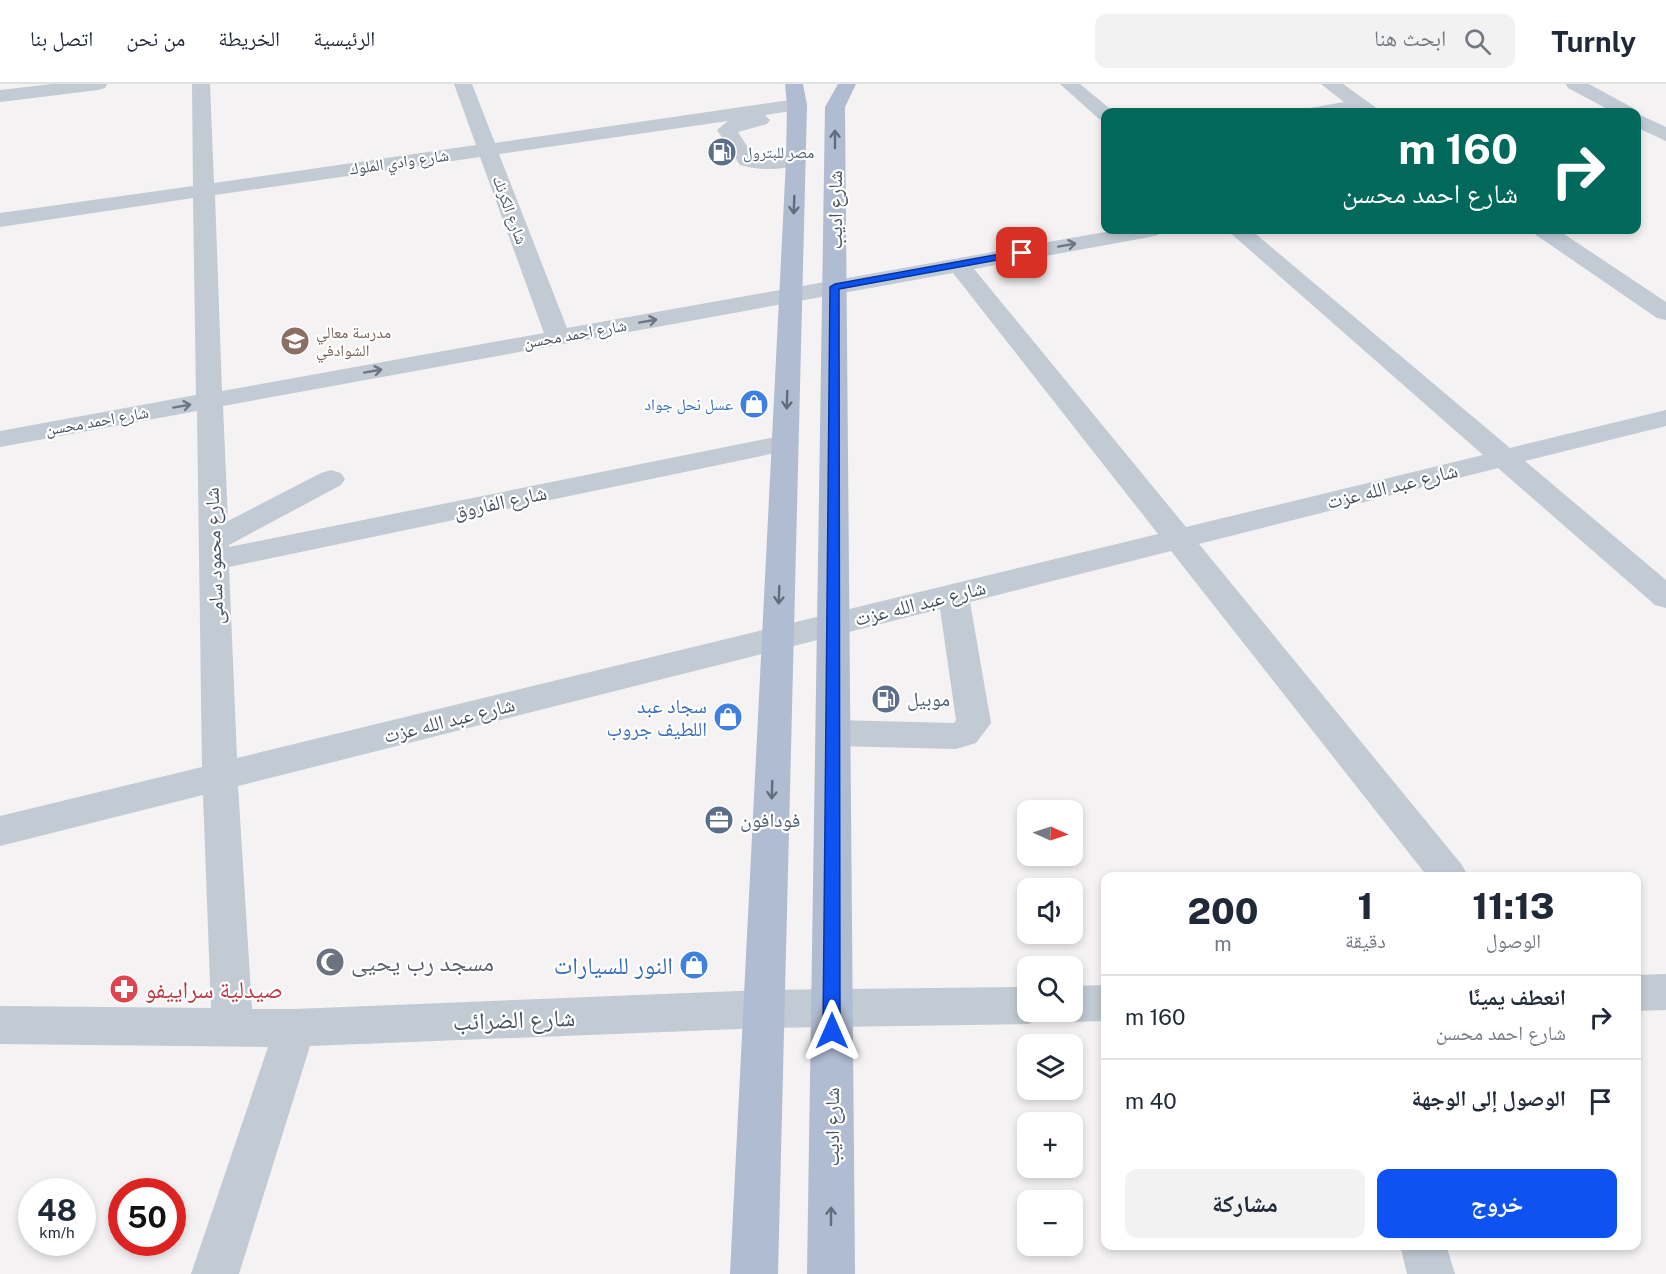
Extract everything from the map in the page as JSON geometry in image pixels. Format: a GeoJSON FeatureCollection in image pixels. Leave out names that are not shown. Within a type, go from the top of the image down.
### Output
{"type":"FeatureCollection","features":[{"type":"Feature","properties":{"kind":"main road","name":"شارع اديب"},"geometry":{"type":"LineString","coordinates":[[831,1274],[835,107],[847,84]]}},
{"type":"Feature","properties":{"kind":"main road","name":"شارع اديب"},"geometry":{"type":"LineString","coordinates":[[754,1274],[796,160],[796,101]]}},
{"type":"Feature","properties":{"kind":"street"},"geometry":{"type":"LineString","coordinates":[[0,96],[98,84]]}},
{"type":"Feature","properties":{"kind":"street","name":"شارع محمود سامى"},"geometry":{"type":"LineString","coordinates":[[201,84],[220,776],[232,1028]]}},
{"type":"Feature","properties":{"kind":"street","name":"شارع الكرنك"},"geometry":{"type":"LineString","coordinates":[[463,84],[558,337]]}},
{"type":"Feature","properties":{"kind":"street"},"geometry":{"type":"LineString","coordinates":[[1070,84],[1101,111]]}},
{"type":"Feature","properties":{"kind":"street"},"geometry":{"type":"LineString","coordinates":[[1330,84],[1366,108]]}},
{"type":"Feature","properties":{"kind":"street"},"geometry":{"type":"LineString","coordinates":[[1575,84],[1619,108]]}},
{"type":"Feature","properties":{"kind":"street"},"geometry":{"type":"LineString","coordinates":[[796,101],[736,124],[727,130],[750,162],[764,164],[796,160]]}},
{"type":"Feature","properties":{"kind":"street","name":"شارع وادي الملوك"},"geometry":{"type":"LineString","coordinates":[[0,220],[488,150],[796,101]]}},
{"type":"Feature","properties":{"kind":"street"},"geometry":{"type":"LineString","coordinates":[[1641,122],[1666,135]]}},
{"type":"Feature","properties":{"kind":"street"},"geometry":{"type":"LineString","coordinates":[[1641,140],[1666,135]]}},
{"type":"Feature","properties":{"kind":"street","name":"شارع احمد محسن"},"geometry":{"type":"LineString","coordinates":[[0,439],[1127,234]]}},
{"type":"Feature","properties":{"kind":"street"},"geometry":{"type":"LineString","coordinates":[[1243,234],[1666,597]]}},
{"type":"Feature","properties":{"kind":"street"},"geometry":{"type":"LineString","coordinates":[[1550,234],[1666,313]]}},
{"type":"Feature","properties":{"kind":"street"},"geometry":{"type":"LineString","coordinates":[[958,264],[1446,872]]}},
{"type":"Feature","properties":{"kind":"street","name":"شارع عبد الله عزت"},"geometry":{"type":"LineString","coordinates":[[0,831],[1666,418]]}},
{"type":"Feature","properties":{"kind":"street","name":"شارع الفاروق"},"geometry":{"type":"LineString","coordinates":[[214,550],[785,443]]}},
{"type":"Feature","properties":{"kind":"street"},"geometry":{"type":"LineString","coordinates":[[214,550],[331,479]]}},
{"type":"Feature","properties":{"kind":"street"},"geometry":{"type":"LineString","coordinates":[[834,733],[956,736],[970,729],[974,723],[953,595]]}},
{"type":"Feature","properties":{"kind":"street"},"geometry":{"type":"LineString","coordinates":[[1641,993],[1666,992]]}},
{"type":"Feature","properties":{"kind":"street"},"geometry":{"type":"LineString","coordinates":[[1083,1004],[1101,1004]]}},
{"type":"Feature","properties":{"kind":"street","name":"شارع الضرائب"},"geometry":{"type":"LineString","coordinates":[[0,1025],[295,1028],[763,1009],[1017,1005]]}},
{"type":"Feature","properties":{"kind":"street"},"geometry":{"type":"LineString","coordinates":[[215,1274],[295,1028]]}},
{"type":"Feature","properties":{"kind":"street"},"geometry":{"type":"LineString","coordinates":[[1424,1250],[1431,1274]]}},
{"type":"Feature","properties":{"kind":"place","name":"مصر للبترول"},"geometry":{"type":"Point","coordinates":[722,152]}},
{"type":"Feature","properties":{"kind":"place","name":"مدرسة معالي الشوادفي"},"geometry":{"type":"Point","coordinates":[295,341]}},
{"type":"Feature","properties":{"kind":"place","name":"عسل نحل جواد"},"geometry":{"type":"Point","coordinates":[754,404]}},
{"type":"Feature","properties":{"kind":"place","name":"موبيل"},"geometry":{"type":"Point","coordinates":[886,699]}},
{"type":"Feature","properties":{"kind":"place","name":"سجاد عبد اللطيف جروب"},"geometry":{"type":"Point","coordinates":[728,717]}},
{"type":"Feature","properties":{"kind":"place","name":"فودافون"},"geometry":{"type":"Point","coordinates":[719,820]}},
{"type":"Feature","properties":{"kind":"place","name":"مسجد رب يحيى"},"geometry":{"type":"Point","coordinates":[330,962]}},
{"type":"Feature","properties":{"kind":"place","name":"النور للسيارات"},"geometry":{"type":"Point","coordinates":[694,965]}},
{"type":"Feature","properties":{"kind":"place","name":"صيدلية سراييفو"},"geometry":{"type":"Point","coordinates":[124,989]}},
{"type":"Feature","properties":{"kind":"route"},"geometry":{"type":"LineString","coordinates":[[832,1031],[835,287],[1022,253]]}}]}
